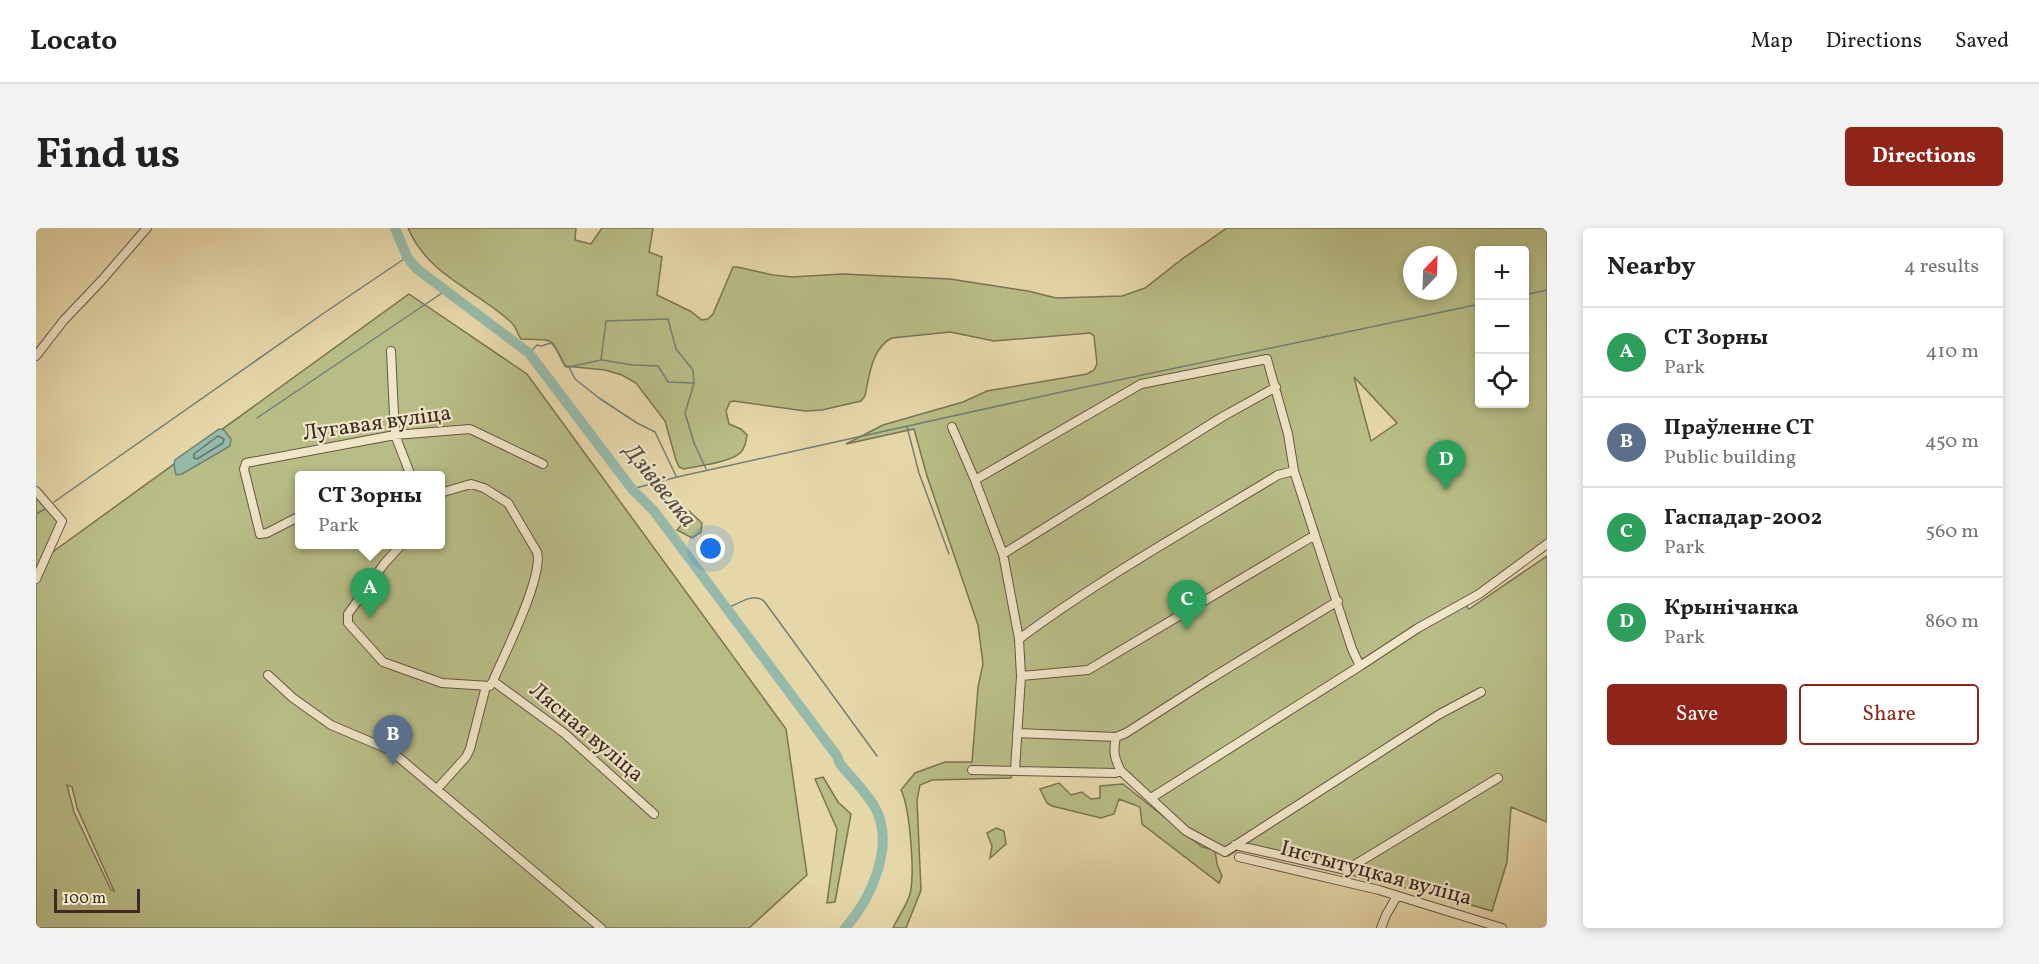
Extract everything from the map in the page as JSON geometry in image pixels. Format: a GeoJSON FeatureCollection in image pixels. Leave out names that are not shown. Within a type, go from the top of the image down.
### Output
{"type":"FeatureCollection","features":[{"type":"Feature","properties":{"kind":"street"},"geometry":{"type":"LineString","coordinates":[[36,356],[63,320],[102,280],[147,228]]}},
{"type":"Feature","properties":{"kind":"street"},"geometry":{"type":"LineString","coordinates":[[391,351],[395,435],[409,471]]}},
{"type":"Feature","properties":{"kind":"street"},"geometry":{"type":"LineString","coordinates":[[975,480],[1141,384],[1267,359],[1288,434],[1294,471],[1352,649],[1360,666]]}},
{"type":"Feature","properties":{"kind":"street"},"geometry":{"type":"LineString","coordinates":[[1003,554],[1222,417],[1276,387]]}},
{"type":"Feature","properties":{"kind":"street"},"geometry":{"type":"LineString","coordinates":[[952,427],[1003,554],[1019,639],[1021,676],[1015,770]]}},
{"type":"Feature","properties":{"kind":"street","name":"Лугавая вуліца"},"geometry":{"type":"LineString","coordinates":[[295,519],[261,534],[244,469],[246,463],[395,435],[470,429],[543,464]]}},
{"type":"Feature","properties":{"kind":"street"},"geometry":{"type":"LineString","coordinates":[[1019,639],[1144,556],[1278,475],[1294,471]]}},
{"type":"Feature","properties":{"kind":"street"},"geometry":{"type":"LineString","coordinates":[[398,549],[348,614],[348,623],[383,662],[442,683],[490,686],[529,594],[540,560],[508,503],[484,488],[471,484],[445,492]]}},
{"type":"Feature","properties":{"kind":"street"},"geometry":{"type":"LineString","coordinates":[[36,491],[62,521],[36,579]]}},
{"type":"Feature","properties":{"kind":"street"},"geometry":{"type":"LineString","coordinates":[[1021,676],[1088,670],[1315,536]]}},
{"type":"Feature","properties":{"kind":"street"},"geometry":{"type":"LineString","coordinates":[[1151,798],[1418,628],[1479,594],[1547,544]]}},
{"type":"Feature","properties":{"kind":"street"},"geometry":{"type":"LineString","coordinates":[[1017,733],[1116,736],[1126,733],[1338,601]]}},
{"type":"Feature","properties":{"kind":"street"},"geometry":{"type":"LineString","coordinates":[[268,675],[293,698],[331,725],[390,750],[601,928]]}},
{"type":"Feature","properties":{"kind":"street","name":"Лясная вуліца"},"geometry":{"type":"LineString","coordinates":[[494,681],[564,733],[654,814]]}},
{"type":"Feature","properties":{"kind":"street"},"geometry":{"type":"LineString","coordinates":[[437,789],[466,757],[486,686]]}},
{"type":"Feature","properties":{"kind":"street"},"geometry":{"type":"LineString","coordinates":[[1116,736],[1113,750],[1115,761],[1121,771],[1186,831],[1225,852],[1438,715],[1481,692]]}},
{"type":"Feature","properties":{"kind":"street"},"geometry":{"type":"LineString","coordinates":[[972,770],[1115,773],[1121,771]]}},
{"type":"Feature","properties":{"kind":"street"},"geometry":{"type":"LineString","coordinates":[[1235,845],[1346,870],[1498,778]]}},
{"type":"Feature","properties":{"kind":"street","name":"Інстытуцкая вуліца"},"geometry":{"type":"LineString","coordinates":[[1239,857],[1379,890],[1502,928]]}},
{"type":"Feature","properties":{"kind":"street"},"geometry":{"type":"LineString","coordinates":[[1381,928],[1397,897]]}},
{"type":"Feature","properties":{"kind":"green space"},"geometry":{"type":"Polygon","coordinates":[[[408,228],[576,228],[575,240],[591,244],[602,228],[653,228],[649,252],[662,257],[657,295],[690,311],[702,320],[708,319],[713,314],[733,267],[792,277],[842,274],[950,279],[1028,291],[1056,298],[1122,296],[1145,288],[1227,228],[1547,228],[1547,540],[1462,602],[1469,609],[1547,556],[1547,822],[1511,807],[1507,862],[1492,911],[1440,896],[1259,853],[1239,849],[1228,856],[1187,834],[1113,770],[1010,768],[1011,778],[932,780],[920,785],[917,800],[921,890],[906,928],[893,928],[909,898],[911,885],[912,857],[909,826],[901,790],[915,773],[945,762],[972,762],[978,687],[983,664],[978,625],[927,476],[914,429],[846,444],[883,425],[963,402],[987,391],[1087,374],[1094,370],[1097,364],[1094,336],[1090,333],[994,341],[950,332],[892,338],[885,342],[876,355],[865,396],[861,401],[822,410],[805,411],[730,402],[726,411],[729,424],[741,429],[747,435],[742,451],[722,461],[684,469],[679,467],[676,460],[665,421],[636,383],[622,375],[605,370],[565,366],[550,341],[521,339],[512,323],[428,259],[408,228]],[[1354,377],[1371,441],[1397,423],[1354,377]]]}},
{"type":"Feature","properties":{"kind":"green space"},"geometry":{"type":"Polygon","coordinates":[[[409,294],[527,374],[786,729],[807,875],[749,928],[36,928],[36,491],[60,517],[47,556],[409,294]],[[67,785],[74,812],[111,890],[114,891],[77,808],[72,787],[67,785]]]}},
{"type":"Feature","properties":{"kind":"green space"},"geometry":{"type":"Polygon","coordinates":[[[689,511],[702,523],[701,532],[692,538],[677,530],[684,522],[684,514],[689,511]]]}},
{"type":"Feature","properties":{"kind":"green space"},"geometry":{"type":"Polygon","coordinates":[[[823,777],[838,802],[851,814],[835,902],[827,903],[837,829],[815,779],[823,777]]]}},
{"type":"Feature","properties":{"kind":"green space"},"geometry":{"type":"Polygon","coordinates":[[[1059,783],[1071,795],[1082,792],[1091,799],[1100,798],[1100,786],[1123,784],[1202,847],[1215,850],[1222,876],[1219,883],[1142,824],[1140,807],[1119,799],[1114,814],[1101,818],[1047,803],[1040,789],[1059,783]]]}},
{"type":"Feature","properties":{"kind":"green space"},"geometry":{"type":"Polygon","coordinates":[[[996,828],[1004,831],[1006,844],[990,858],[992,846],[987,833],[996,828]]]}},
{"type":"Feature","properties":{"kind":"water"},"geometry":{"type":"Polygon","coordinates":[[[219,429],[224,430],[231,439],[230,446],[182,474],[176,475],[175,460],[219,429]]]}},
{"type":"Feature","properties":{"kind":"waterway","name":"Дзівівелка"},"geometry":{"type":"LineString","coordinates":[[395,228],[407,257],[417,269],[529,353],[632,489],[654,511],[837,756],[840,764],[873,804],[880,819],[883,835],[882,852],[872,886],[855,916],[845,928]]}},
{"type":"Feature","properties":{"kind":"waterway"},"geometry":{"type":"LineString","coordinates":[[54,502],[407,257]]}},
{"type":"Feature","properties":{"kind":"waterway"},"geometry":{"type":"LineString","coordinates":[[1529,294],[1547,290]]}},
{"type":"Feature","properties":{"kind":"waterway"},"geometry":{"type":"LineString","coordinates":[[257,418],[445,291]]}},
{"type":"Feature","properties":{"kind":"waterway"},"geometry":{"type":"LineString","coordinates":[[632,489],[1057,393],[1475,305]]}},
{"type":"Feature","properties":{"kind":"waterway"},"geometry":{"type":"LineString","coordinates":[[569,367],[601,360],[606,321],[668,319],[676,349],[693,370],[694,383],[685,413],[694,443],[706,469]]}},
{"type":"Feature","properties":{"kind":"waterway"},"geometry":{"type":"LineString","coordinates":[[529,353],[537,345],[551,343],[575,379],[599,398],[655,432],[676,476]]}},
{"type":"Feature","properties":{"kind":"waterway"},"geometry":{"type":"LineString","coordinates":[[602,360],[658,366],[668,382],[693,383]]}},
{"type":"Feature","properties":{"kind":"waterway"},"geometry":{"type":"LineString","coordinates":[[907,427],[919,473],[949,554]]}},
{"type":"Feature","properties":{"kind":"waterway"},"geometry":{"type":"LineString","coordinates":[[36,514],[45,509]]}},
{"type":"Feature","properties":{"kind":"waterway"},"geometry":{"type":"LineString","coordinates":[[726,609],[750,598],[764,601],[877,756]]}},
{"type":"Feature","properties":{"kind":"place","name":"Крынічанка"},"geometry":{"type":"Point","coordinates":[1446,490]}},
{"type":"Feature","properties":{"kind":"place","name":"СТ Зорны"},"geometry":{"type":"Point","coordinates":[370,618]}},
{"type":"Feature","properties":{"kind":"place","name":"Гаспадар-2002"},"geometry":{"type":"Point","coordinates":[1187,630]}},
{"type":"Feature","properties":{"kind":"place","name":"Праўленне СТ"},"geometry":{"type":"Point","coordinates":[393,765]}}]}
